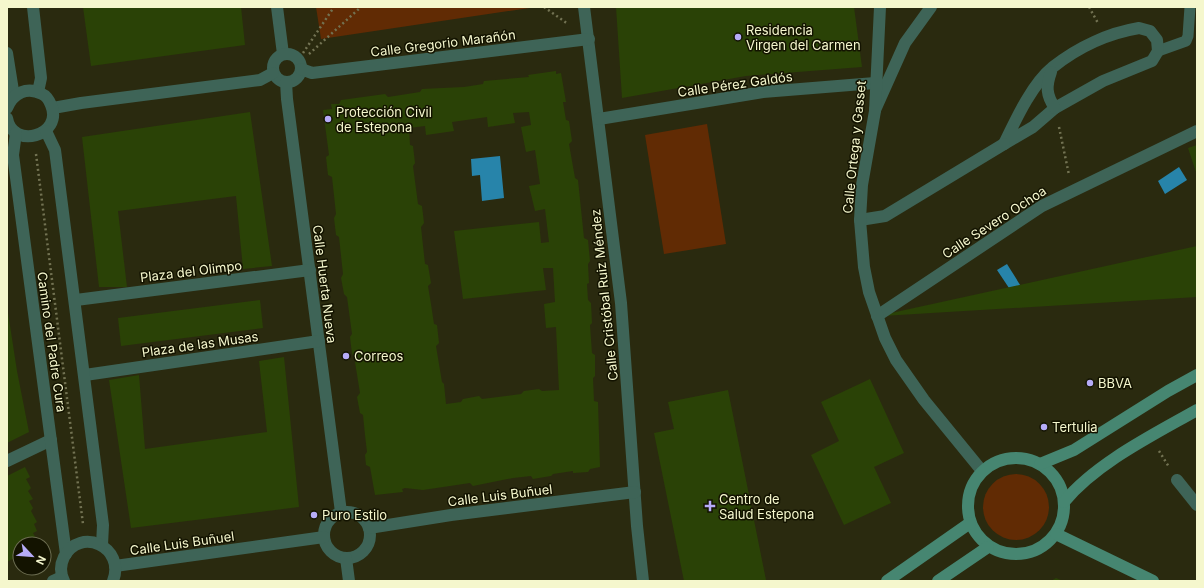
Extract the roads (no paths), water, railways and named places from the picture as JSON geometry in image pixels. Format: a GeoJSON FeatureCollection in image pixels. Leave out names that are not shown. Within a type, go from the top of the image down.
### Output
{"type":"FeatureCollection","features":[{"type":"Feature","properties":{"kind":"main road"},"geometry":{"type":"LineString","coordinates":[[1040,464],[1074,450],[1168,391],[1197,375]]}},
{"type":"Feature","properties":{"kind":"main road"},"geometry":{"type":"LineString","coordinates":[[1064,502],[1090,475],[1150,437],[1197,410]]}},
{"type":"Feature","properties":{"kind":"main road"},"geometry":{"type":"LineString","coordinates":[[1010,458],[1025,458],[1040,464],[1052,473],[1061,487],[1064,502],[1063,518],[1056,534],[1046,545],[1032,553],[1017,555],[1002,553],[988,547],[977,536],[970,522],[967,509],[968,495],[982,471],[995,462],[1010,458]]}},
{"type":"Feature","properties":{"kind":"main road"},"geometry":{"type":"LineString","coordinates":[[887,581],[970,522]]}},
{"type":"Feature","properties":{"kind":"main road"},"geometry":{"type":"LineString","coordinates":[[1056,534],[1153,581]]}},
{"type":"Feature","properties":{"kind":"main road"},"geometry":{"type":"LineString","coordinates":[[938,581],[988,547]]}},
{"type":"Feature","properties":{"kind":"street"},"geometry":{"type":"LineString","coordinates":[[33,7],[41,78],[38,92]]}},
{"type":"Feature","properties":{"kind":"street"},"geometry":{"type":"LineString","coordinates":[[277,7],[283,54]]}},
{"type":"Feature","properties":{"kind":"street","name":"Calle Cristóbal Ruiz Méndez"},"geometry":{"type":"LineString","coordinates":[[584,7],[621,303],[643,581]]}},
{"type":"Feature","properties":{"kind":"street","name":"Calle Ortega y Gasset"},"geometry":{"type":"LineString","coordinates":[[880,7],[880,33],[875,83],[875,111],[862,186],[860,220],[864,267],[869,292],[877,316],[896,360],[924,400],[982,471]]}},
{"type":"Feature","properties":{"kind":"street"},"geometry":{"type":"LineString","coordinates":[[875,111],[905,42],[931,7]]}},
{"type":"Feature","properties":{"kind":"street"},"geometry":{"type":"LineString","coordinates":[[860,220],[885,216],[1033,127],[1055,108],[1103,81],[1152,61],[1158,51],[1159,46],[1154,35],[1150,31],[1139,28],[1106,36],[1053,67],[1036,86],[1004,144]]}},
{"type":"Feature","properties":{"kind":"street","name":"Calle Gregorio Marañón"},"geometry":{"type":"LineString","coordinates":[[300,65],[312,73],[589,39]]}},
{"type":"Feature","properties":{"kind":"street"},"geometry":{"type":"LineString","coordinates":[[7,53],[14,97]]}},
{"type":"Feature","properties":{"kind":"street"},"geometry":{"type":"LineString","coordinates":[[283,54],[292,55],[300,65],[295,80],[286,82],[278,79],[273,73],[273,64],[275,60],[283,54]]}},
{"type":"Feature","properties":{"kind":"street"},"geometry":{"type":"LineString","coordinates":[[1053,67],[1047,83],[1047,92],[1055,108]]}},
{"type":"Feature","properties":{"kind":"street"},"geometry":{"type":"LineString","coordinates":[[53,108],[81,103],[260,80],[273,73]]}},
{"type":"Feature","properties":{"kind":"street","name":"Calle Huerta Nueva"},"geometry":{"type":"LineString","coordinates":[[286,82],[341,512]]}},
{"type":"Feature","properties":{"kind":"street","name":"Calle Pérez Galdós"},"geometry":{"type":"LineString","coordinates":[[599,119],[763,92],[875,83]]}},
{"type":"Feature","properties":{"kind":"street"},"geometry":{"type":"LineString","coordinates":[[7,108],[14,97],[25,91],[38,92],[45,95],[53,108],[52,120],[46,131],[39,136],[31,137],[16,133],[7,121],[7,118]]}},
{"type":"Feature","properties":{"kind":"street"},"geometry":{"type":"LineString","coordinates":[[46,131],[55,150],[76,300],[104,526],[102,545]]}},
{"type":"Feature","properties":{"kind":"street","name":"Calle Severo Ochoa"},"geometry":{"type":"LineString","coordinates":[[877,316],[1042,206],[1197,131]]}},
{"type":"Feature","properties":{"kind":"street","name":"Camino del Padre Cura"},"geometry":{"type":"LineString","coordinates":[[16,133],[13,155],[66,554],[62,561],[60,580]]}},
{"type":"Feature","properties":{"kind":"street","name":"Plaza del Olimpo"},"geometry":{"type":"LineString","coordinates":[[76,300],[310,270]]}},
{"type":"Feature","properties":{"kind":"street","name":"Plaza de las Musas"},"geometry":{"type":"LineString","coordinates":[[85,375],[318,341]]}},
{"type":"Feature","properties":{"kind":"street"},"geometry":{"type":"LineString","coordinates":[[7,461],[51,440]]}},
{"type":"Feature","properties":{"kind":"street"},"geometry":{"type":"LineString","coordinates":[[1177,480],[1197,505]]}},
{"type":"Feature","properties":{"kind":"street","name":"Calle Luis Buñuel"},"geometry":{"type":"LineString","coordinates":[[369,528],[450,515],[635,492]]}},
{"type":"Feature","properties":{"kind":"street"},"geometry":{"type":"LineString","coordinates":[[350,511],[358,514],[365,520],[369,528],[370,537],[362,552],[355,556],[346,558],[331,552],[324,537],[326,524],[335,515],[341,512],[350,511]]}},
{"type":"Feature","properties":{"kind":"street","name":"Calle Luis Buñuel"},"geometry":{"type":"LineString","coordinates":[[115,566],[324,537]]}},
{"type":"Feature","properties":{"kind":"street"},"geometry":{"type":"LineString","coordinates":[[66,554],[78,544],[90,542],[102,545],[108,550],[115,566],[112,581]]}},
{"type":"Feature","properties":{"kind":"street"},"geometry":{"type":"LineString","coordinates":[[346,558],[349,581]]}},
{"type":"Feature","properties":{"kind":"lane"},"geometry":{"type":"LineString","coordinates":[[1158,51],[1186,41],[1188,36],[1190,7]]}},
{"type":"Feature","properties":{"kind":"water"},"geometry":{"type":"Polygon","coordinates":[[[500,156],[504,198],[482,201],[480,175],[472,176],[471,159],[500,156]]]}},
{"type":"Feature","properties":{"kind":"water"},"geometry":{"type":"Polygon","coordinates":[[[1179,167],[1187,180],[1165,194],[1158,181],[1179,167]]]}},
{"type":"Feature","properties":{"kind":"water"},"geometry":{"type":"Polygon","coordinates":[[[1007,264],[1022,288],[1013,294],[997,270],[1007,264]]]}},
{"type":"Feature","properties":{"kind":"place","name":"Residencia Virgen del Carmen"},"geometry":{"type":"Point","coordinates":[738,37]}},
{"type":"Feature","properties":{"kind":"place","name":"Protección Civil de Estepona"},"geometry":{"type":"Point","coordinates":[328,119]}},
{"type":"Feature","properties":{"kind":"place","name":"Correos"},"geometry":{"type":"Point","coordinates":[346,356]}},
{"type":"Feature","properties":{"kind":"place","name":"BBVA"},"geometry":{"type":"Point","coordinates":[1090,383]}},
{"type":"Feature","properties":{"kind":"place","name":"Tertulia"},"geometry":{"type":"Point","coordinates":[1044,427]}},
{"type":"Feature","properties":{"kind":"place","name":"Centro de Salud Estepona"},"geometry":{"type":"Point","coordinates":[710,506]}},
{"type":"Feature","properties":{"kind":"place","name":"Puro Estilo"},"geometry":{"type":"Point","coordinates":[314,515]}}]}
